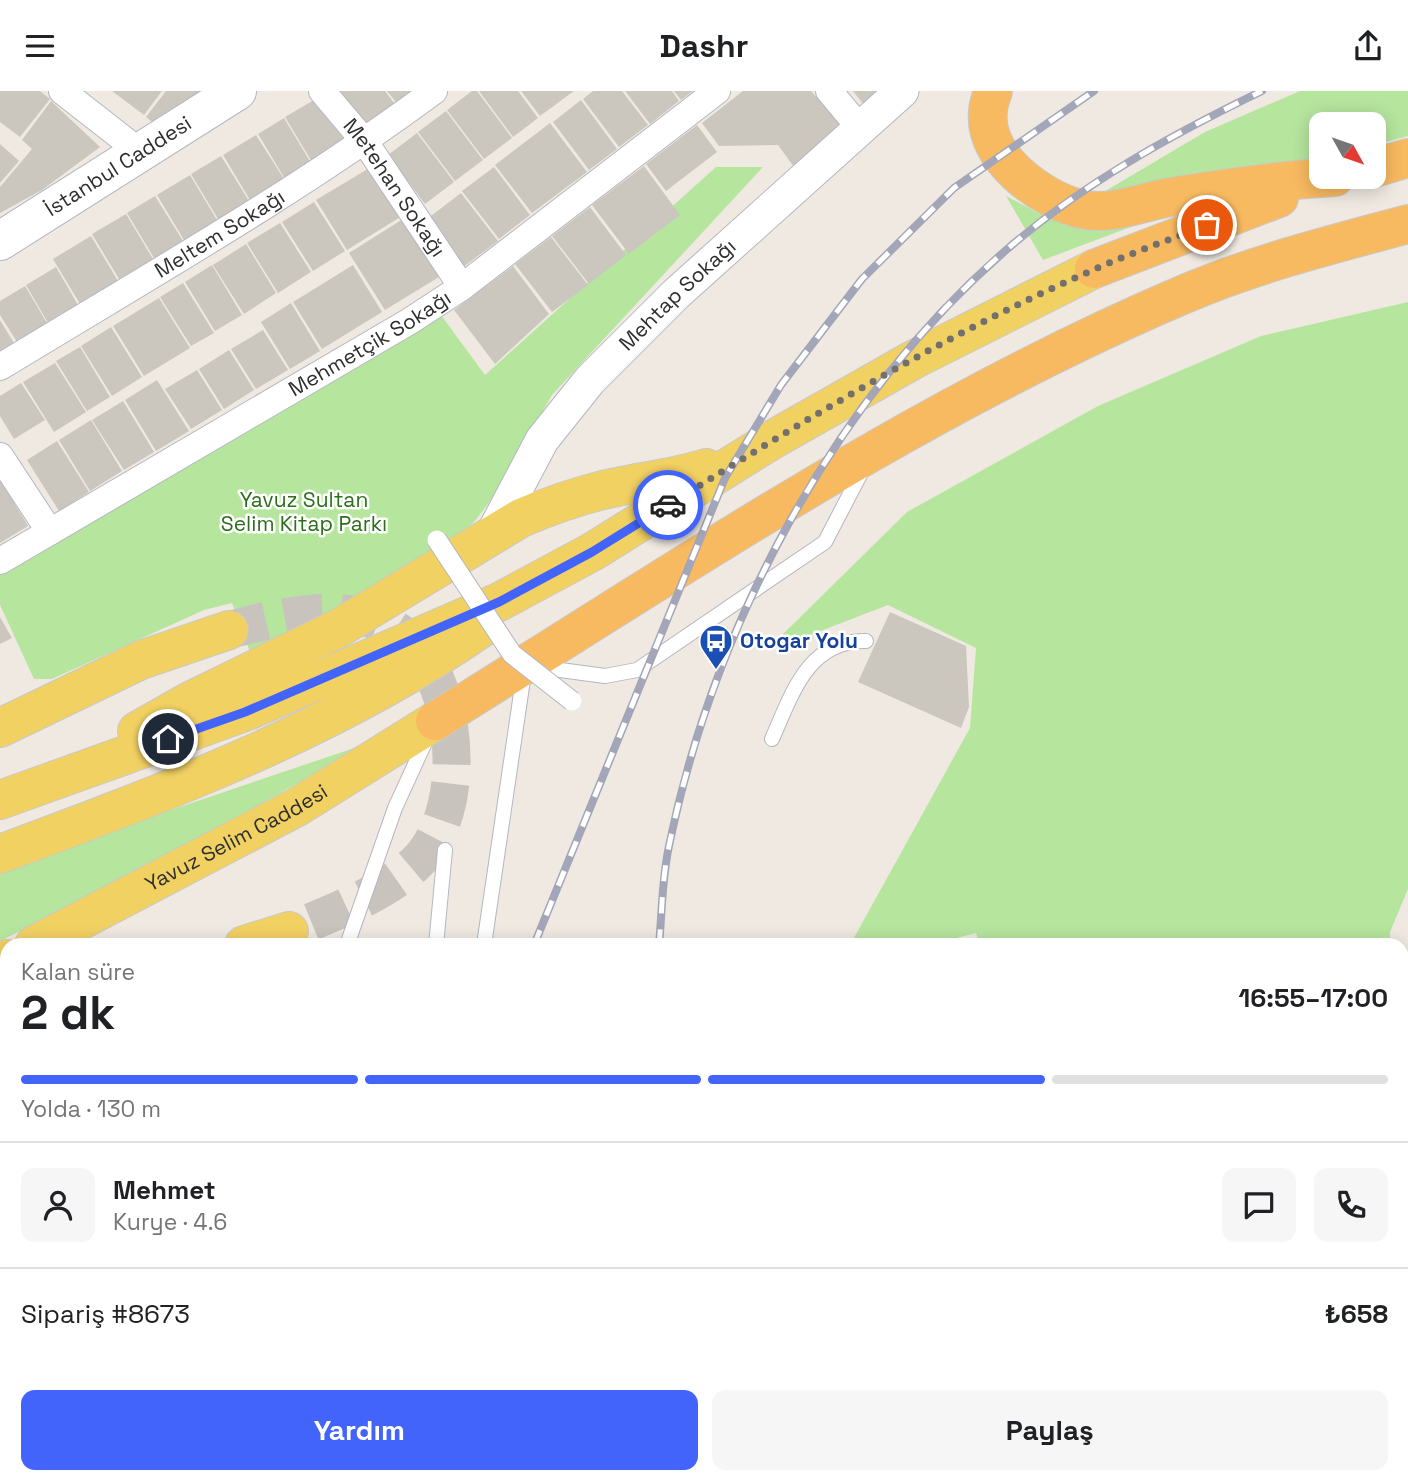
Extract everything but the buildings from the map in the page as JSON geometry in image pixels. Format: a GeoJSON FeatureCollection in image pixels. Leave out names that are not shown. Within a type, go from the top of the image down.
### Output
{"type":"FeatureCollection","features":[{"type":"Feature","properties":{"kind":"highway"},"geometry":{"type":"LineString","coordinates":[[993,91],[987,114],[994,144],[1015,171],[1033,186],[1081,209],[1106,211],[1227,189],[1309,180]]}},
{"type":"Feature","properties":{"kind":"highway"},"geometry":{"type":"LineString","coordinates":[[1386,165],[1408,159]]}},
{"type":"Feature","properties":{"kind":"highway"},"geometry":{"type":"LineString","coordinates":[[1094,269],[1253,207],[1309,189]]}},
{"type":"Feature","properties":{"kind":"highway"},"geometry":{"type":"LineString","coordinates":[[435,722],[873,450],[1008,376],[1188,293],[1308,251],[1408,224]]}},
{"type":"Feature","properties":{"kind":"main road","name":"İstanbul Caddesi"},"geometry":{"type":"LineString","coordinates":[[0,240],[237,91]]}},
{"type":"Feature","properties":{"kind":"main road"},"geometry":{"type":"LineString","coordinates":[[0,854],[175,788],[334,715],[452,649],[592,552],[772,440],[913,360],[1094,269]]}},
{"type":"Feature","properties":{"kind":"main road"},"geometry":{"type":"LineString","coordinates":[[65,776],[156,719],[339,628],[493,533],[552,505],[599,491],[705,469],[772,440]]}},
{"type":"Feature","properties":{"kind":"main road"},"geometry":{"type":"LineString","coordinates":[[0,800],[245,712],[499,602],[592,552]]}},
{"type":"Feature","properties":{"kind":"main road"},"geometry":{"type":"LineString","coordinates":[[0,728],[141,660],[229,630]]}},
{"type":"Feature","properties":{"kind":"main road","name":"Yavuz Selim Caddesi"},"geometry":{"type":"LineString","coordinates":[[47,938],[297,807],[435,722]]}},
{"type":"Feature","properties":{"kind":"main road"},"geometry":{"type":"LineString","coordinates":[[266,938],[289,931]]}},
{"type":"Feature","properties":{"kind":"street"},"geometry":{"type":"LineString","coordinates":[[62,91],[140,152]]}},
{"type":"Feature","properties":{"kind":"street","name":"Metehan Sokağı"},"geometry":{"type":"LineString","coordinates":[[322,91],[365,142],[462,287]]}},
{"type":"Feature","properties":{"kind":"street","name":"Meltem Sokağı"},"geometry":{"type":"LineString","coordinates":[[0,367],[365,142],[434,91]]}},
{"type":"Feature","properties":{"kind":"street","name":"Mehmetçik Sokağı"},"geometry":{"type":"LineString","coordinates":[[0,561],[462,287],[717,91]]}},
{"type":"Feature","properties":{"kind":"street"},"geometry":{"type":"LineString","coordinates":[[828,91],[860,128]]}},
{"type":"Feature","properties":{"kind":"street","name":"Mehtap Sokağı"},"geometry":{"type":"LineString","coordinates":[[493,533],[542,440],[590,380],[676,293],[902,91]]}},
{"type":"Feature","properties":{"kind":"street"},"geometry":{"type":"LineString","coordinates":[[0,456],[50,532]]}},
{"type":"Feature","properties":{"kind":"street"},"geometry":{"type":"LineString","coordinates":[[437,540],[512,654],[572,701]]}},
{"type":"Feature","properties":{"kind":"lane"},"geometry":{"type":"LineString","coordinates":[[485,938],[525,665],[605,676],[637,670],[825,542],[873,450]]}},
{"type":"Feature","properties":{"kind":"lane"},"geometry":{"type":"LineString","coordinates":[[772,739],[795,687],[818,655],[845,641],[866,641]]}},
{"type":"Feature","properties":{"kind":"lane"},"geometry":{"type":"LineString","coordinates":[[349,938],[395,808],[435,722]]}},
{"type":"Feature","properties":{"kind":"lane"},"geometry":{"type":"LineString","coordinates":[[437,938],[445,851]]}},
{"type":"Feature","properties":{"kind":"green space"},"geometry":{"type":"Polygon","coordinates":[[[1300,91],[1408,91],[1408,136],[1386,142],[1386,112],[1309,112],[1309,162],[1258,175],[1102,193],[1205,132],[1300,91]]]}},
{"type":"Feature","properties":{"kind":"green space","name":"Yavuz Sultan Selim Kitap Parkı"},"geometry":{"type":"Polygon","coordinates":[[[716,167],[763,167],[552,395],[494,496],[474,522],[431,557],[251,655],[232,603],[204,610],[52,679],[34,679],[0,605],[0,574],[438,311],[485,375],[716,167]]]}},
{"type":"Feature","properties":{"kind":"green space"},"geometry":{"type":"Polygon","coordinates":[[[1006,196],[1040,214],[1089,222],[1173,211],[1043,260],[1006,196]]]}},
{"type":"Feature","properties":{"kind":"green space"},"geometry":{"type":"Polygon","coordinates":[[[1408,302],[1408,889],[1390,938],[978,938],[976,933],[956,938],[854,938],[970,728],[976,648],[888,605],[779,647],[774,643],[907,512],[1098,406],[1261,336],[1408,302]]]}},
{"type":"Feature","properties":{"kind":"green space"},"geometry":{"type":"Polygon","coordinates":[[[366,744],[93,895],[6,938],[0,938],[0,874],[138,821],[366,744]]]}},
{"type":"Feature","properties":{"kind":"tunnel"},"geometry":{"type":"LineString","coordinates":[[229,630],[307,614],[366,617],[385,624],[410,642],[430,668],[443,700],[450,736],[451,773],[446,808],[434,840],[415,864],[387,885],[371,895],[289,931]]}},
{"type":"Feature","properties":{"kind":"railway"},"geometry":{"type":"LineString","coordinates":[[537,938],[725,478],[781,385],[862,279],[954,188],[1094,91]]}},
{"type":"Feature","properties":{"kind":"railway"},"geometry":{"type":"LineString","coordinates":[[660,938],[669,846],[689,763],[716,681],[750,600],[790,522],[835,446],[887,376],[943,310],[1005,251],[1065,204],[1128,162],[1262,91]]}},
{"type":"Feature","properties":{"kind":"way so far"},"geometry":{"type":"LineString","coordinates":[[668,505],[772,440],[913,360],[1036,296],[1094,269],[1207,225]]}},
{"type":"Feature","properties":{"kind":"place","name":"Otogar Yolu"},"geometry":{"type":"Point","coordinates":[716,671]}},
{"type":"Feature","properties":{"kind":"route"},"geometry":{"type":"LineString","coordinates":[[168,739],[245,712],[499,602],[592,552],[668,505]]}}]}
